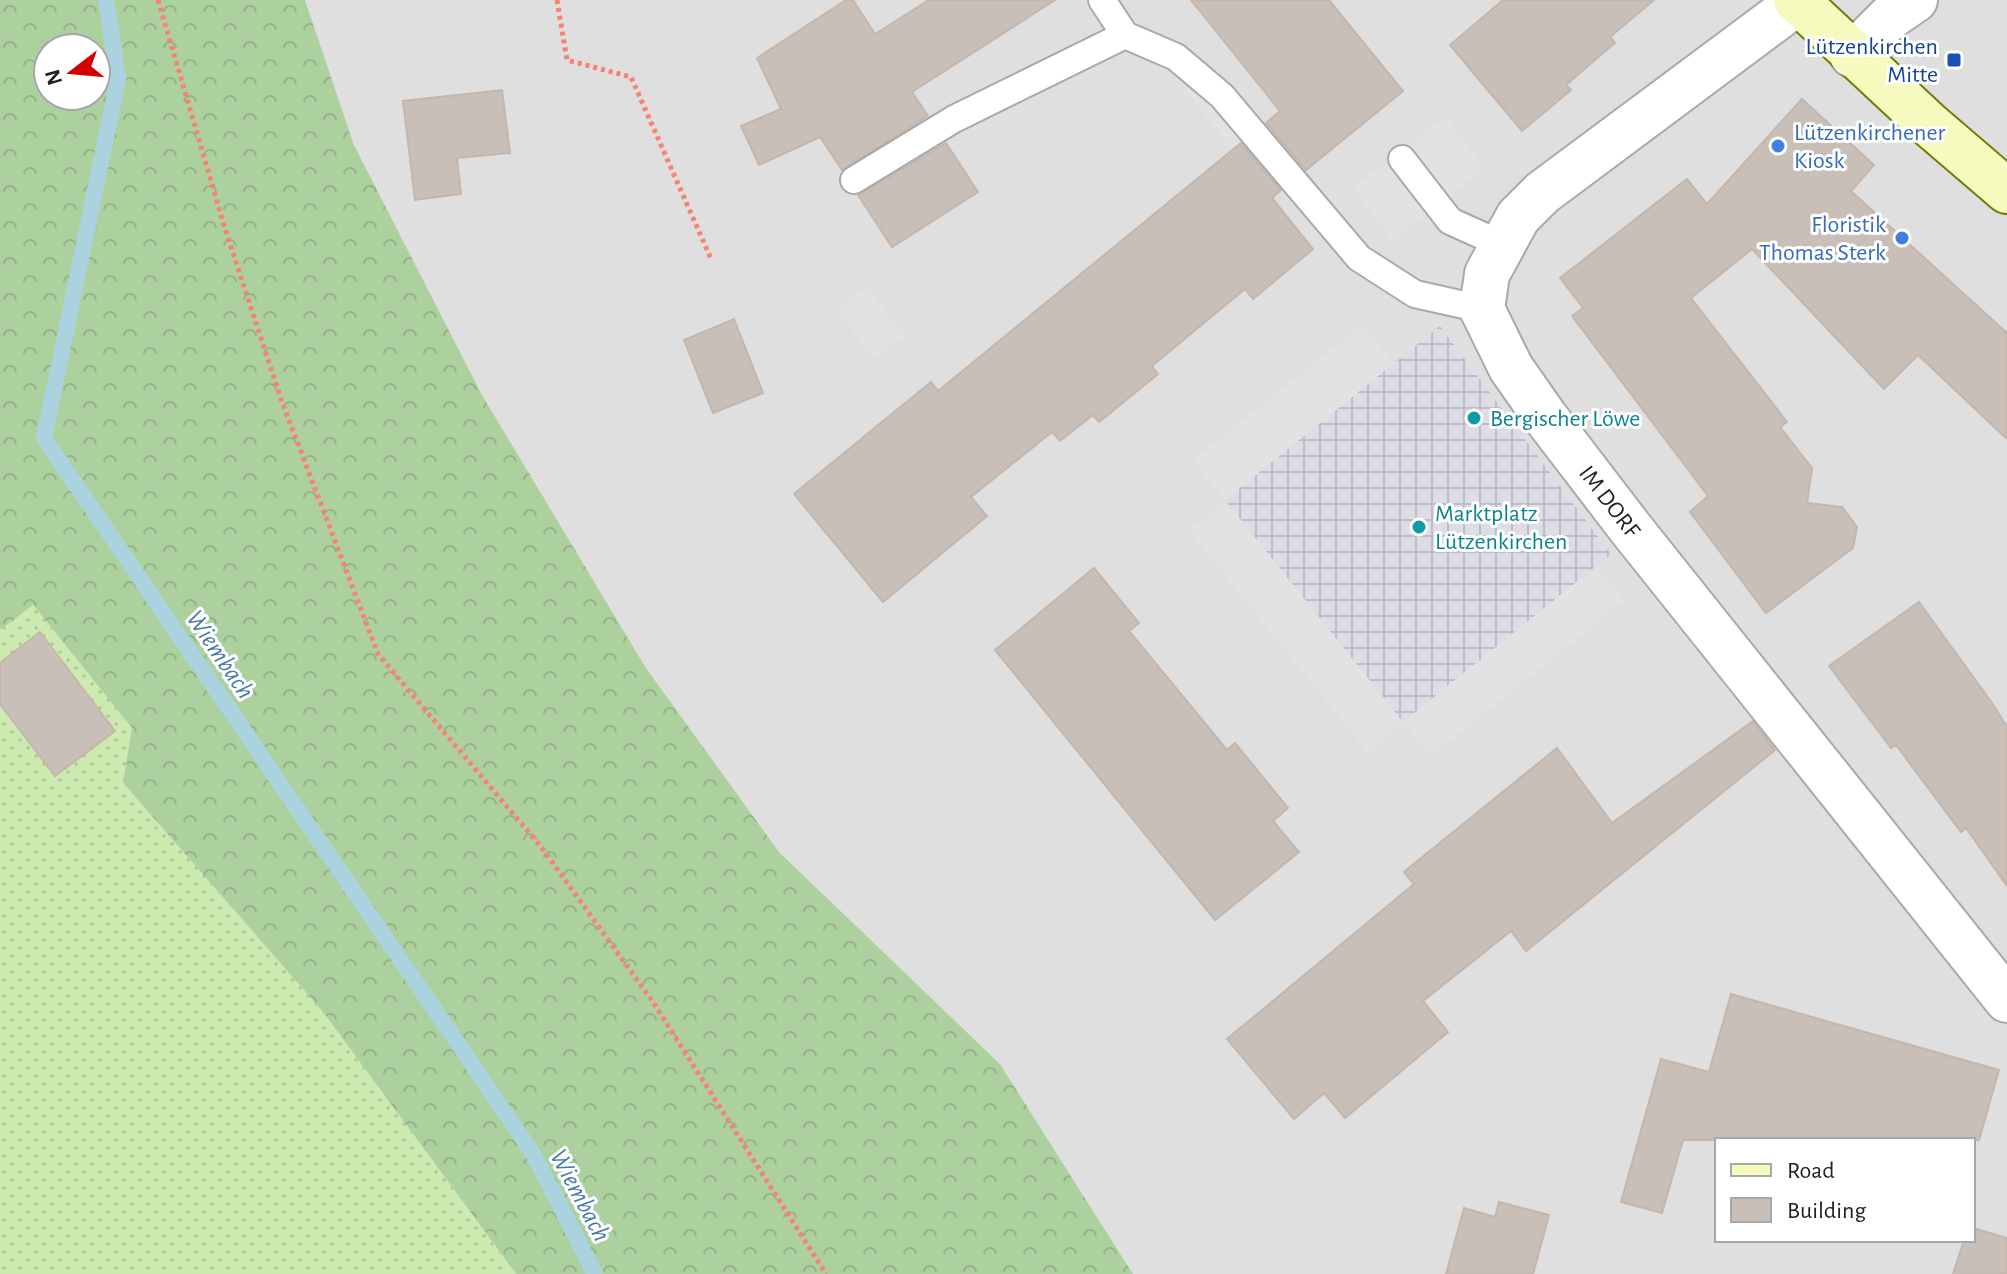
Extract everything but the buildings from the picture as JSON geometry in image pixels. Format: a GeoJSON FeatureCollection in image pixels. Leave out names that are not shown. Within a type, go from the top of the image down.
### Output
{"type":"FeatureCollection","features":[{"type":"Feature","properties":{"kind":"main road"},"geometry":{"type":"LineString","coordinates":[[1793,1],[2007,191]]}},
{"type":"Feature","properties":{"kind":"street"},"geometry":{"type":"LineString","coordinates":[[1852,55],[1890,17],[1915,0]]}},
{"type":"Feature","properties":{"kind":"street"},"geometry":{"type":"LineString","coordinates":[[1482,309],[1487,274],[1501,244],[1518,217],[1542,193],[1793,1]]}},
{"type":"Feature","properties":{"kind":"street","name":"IM DORF"},"geometry":{"type":"LineString","coordinates":[[1482,309],[1511,368],[1631,529],[2007,1000]]}},
{"type":"Feature","properties":{"kind":"lane"},"geometry":{"type":"LineString","coordinates":[[1102,0],[1125,35],[1176,57],[1222,96],[1359,258],[1415,294],[1482,309]]}},
{"type":"Feature","properties":{"kind":"lane"},"geometry":{"type":"LineString","coordinates":[[854,180],[954,119],[1125,35]]}},
{"type":"Feature","properties":{"kind":"lane"},"geometry":{"type":"LineString","coordinates":[[1402,159],[1450,221],[1501,244]]}},
{"type":"Feature","properties":{"kind":"path"},"geometry":{"type":"LineString","coordinates":[[158,0],[226,232],[282,402],[378,654],[542,848],[598,925],[653,1002],[826,1274]]}},
{"type":"Feature","properties":{"kind":"path"},"geometry":{"type":"LineString","coordinates":[[557,0],[567,60],[631,77],[712,261]]}},
{"type":"Feature","properties":{"kind":"shaded area"},"geometry":{"type":"Polygon","coordinates":[[[305,0],[2007,0],[2007,1274],[1133,1274],[1000,1064],[779,852],[646,668],[482,395],[354,145],[305,0]]]}},
{"type":"Feature","properties":{"kind":"shaded area"},"geometry":{"type":"Polygon","coordinates":[[[1197,80],[1256,153],[1244,163],[1184,90],[1197,80]]]}},
{"type":"Feature","properties":{"kind":"shaded area"},"geometry":{"type":"Polygon","coordinates":[[[1445,116],[1485,168],[1393,241],[1353,188],[1445,116]]]}},
{"type":"Feature","properties":{"kind":"shaded area"},"geometry":{"type":"Polygon","coordinates":[[[867,286],[905,335],[874,359],[837,310],[867,286]]]}},
{"type":"Feature","properties":{"kind":"shaded area"},"geometry":{"type":"Polygon","coordinates":[[[1363,324],[1394,364],[1225,500],[1192,461],[1363,324]]]}},
{"type":"Feature","properties":{"kind":"shaded area","name":"Marktplatz Lützenkirchen"},"geometry":{"type":"Polygon","coordinates":[[[1440,326],[1611,554],[1403,722],[1225,500],[1440,326]]]}},
{"type":"Feature","properties":{"kind":"shaded area"},"geometry":{"type":"Polygon","coordinates":[[[1225,500],[1403,722],[1597,566],[1625,600],[1432,756],[1403,723],[1368,753],[1189,530],[1225,500]]]}},
{"type":"Feature","properties":{"kind":"green space"},"geometry":{"type":"Polygon","coordinates":[[[0,0],[305,0],[354,145],[482,395],[646,668],[779,852],[1000,1064],[1133,1274],[516,1274],[323,1012],[123,783],[132,728],[33,605],[0,630],[0,0]]]}},
{"type":"Feature","properties":{"kind":"green space"},"geometry":{"type":"Polygon","coordinates":[[[32,604],[133,728],[123,783],[323,1012],[516,1274],[0,1274],[0,630],[32,604]]]}},
{"type":"Feature","properties":{"kind":"waterway","name":"Wiembach"},"geometry":{"type":"LineString","coordinates":[[106,0],[118,79],[44,438],[534,1155],[595,1274]]}},
{"type":"Feature","properties":{"kind":"place","name":"Lützenkirchen Mitte"},"geometry":{"type":"Point","coordinates":[1954,60]}},
{"type":"Feature","properties":{"kind":"place","name":"Lützenkirchener Kiosk"},"geometry":{"type":"Point","coordinates":[1778,146]}},
{"type":"Feature","properties":{"kind":"place","name":"Floristik Thomas Sterk"},"geometry":{"type":"Point","coordinates":[1902,238]}},
{"type":"Feature","properties":{"kind":"place","name":"Bergischer Löwe"},"geometry":{"type":"Point","coordinates":[1474,418]}},
{"type":"Feature","properties":{"kind":"place","name":"Marktplatz Lützenkirchen"},"geometry":{"type":"Point","coordinates":[1419,527]}}]}
